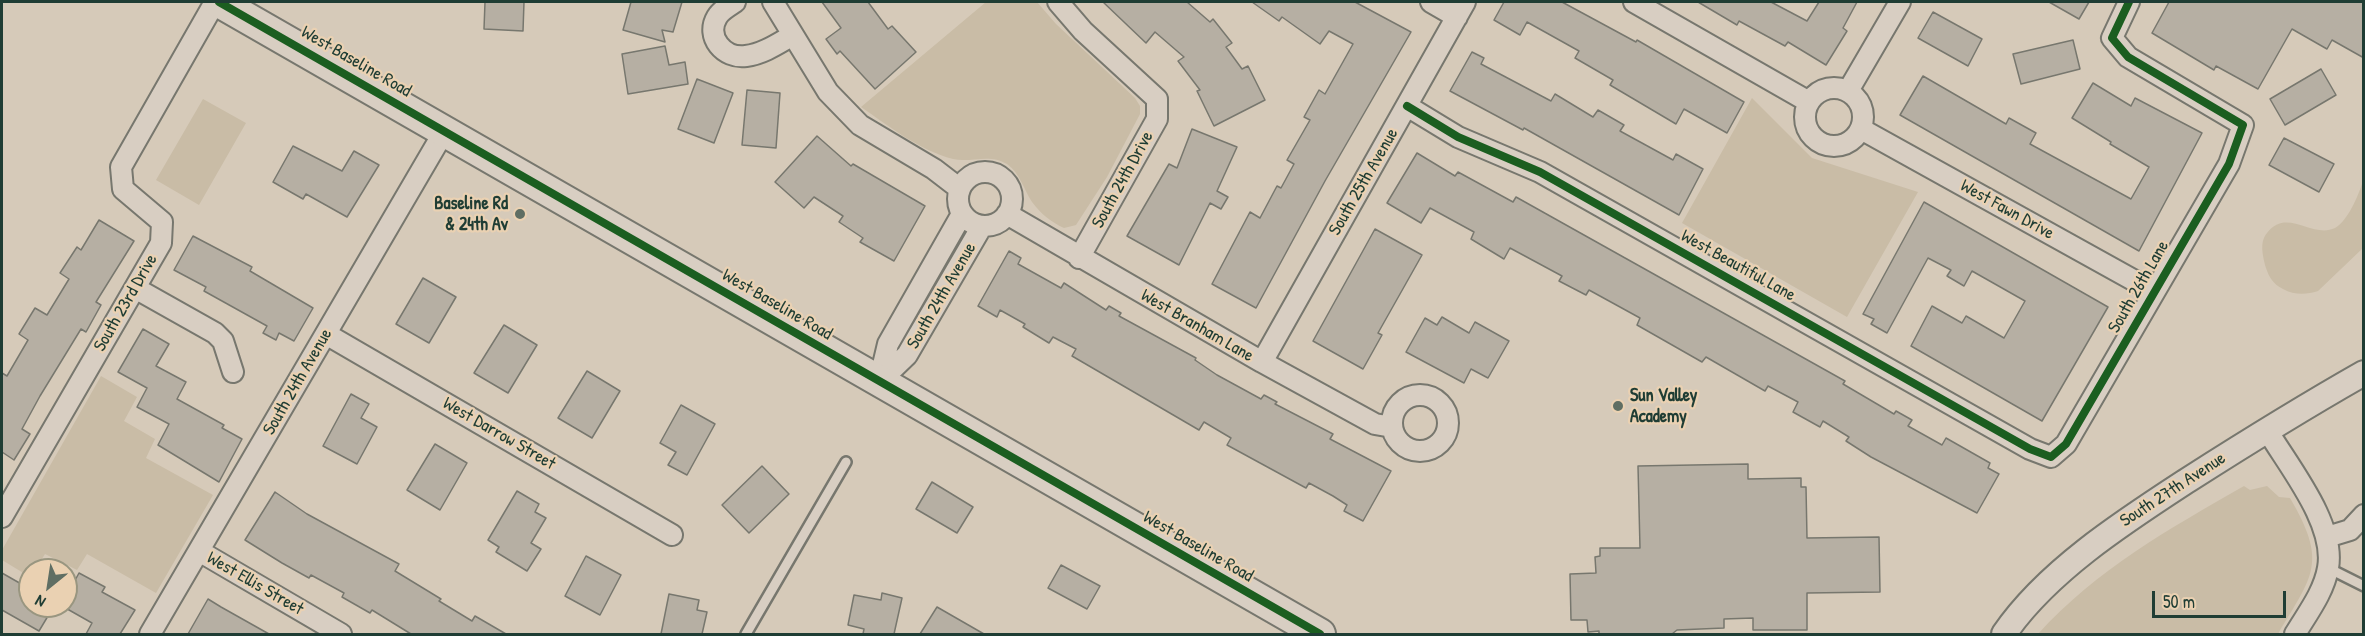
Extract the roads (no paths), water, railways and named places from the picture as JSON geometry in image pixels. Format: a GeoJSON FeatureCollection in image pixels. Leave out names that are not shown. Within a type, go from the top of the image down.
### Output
{"type":"FeatureCollection","features":[{"type":"Feature","properties":{"kind":"main road","name":"West Baseline Road"},"geometry":{"type":"LineString","coordinates":[[217,2],[445,130],[1320,634]]}},
{"type":"Feature","properties":{"kind":"street","name":"South 23rd Drive"},"geometry":{"type":"LineString","coordinates":[[2,517],[161,243],[163,226],[159,218],[133,200],[123,189],[120,166],[217,2]]}},
{"type":"Feature","properties":{"kind":"street"},"geometry":{"type":"LineString","coordinates":[[735,2],[718,14],[713,24],[717,45],[726,52],[735,56],[747,56],[793,35]]}},
{"type":"Feature","properties":{"kind":"street"},"geometry":{"type":"LineString","coordinates":[[773,2],[828,92],[860,125],[934,169],[960,189]]}},
{"type":"Feature","properties":{"kind":"street","name":"South 24th Drive"},"geometry":{"type":"LineString","coordinates":[[1058,2],[1083,31],[1157,99],[1157,119],[1079,258]]}},
{"type":"Feature","properties":{"kind":"street"},"geometry":{"type":"LineString","coordinates":[[1431,2],[1461,9]]}},
{"type":"Feature","properties":{"kind":"street"},"geometry":{"type":"LineString","coordinates":[[1634,2],[1809,102]]}},
{"type":"Feature","properties":{"kind":"street"},"geometry":{"type":"LineString","coordinates":[[1848,91],[1900,2]]}},
{"type":"Feature","properties":{"kind":"street","name":"South 26th Lane"},"geometry":{"type":"LineString","coordinates":[[2051,457],[2066,444],[2229,164],[2243,125],[2128,57],[2112,38],[2129,2]]}},
{"type":"Feature","properties":{"kind":"street","name":"South 25th Avenue"},"geometry":{"type":"LineString","coordinates":[[1262,362],[1461,9]]}},
{"type":"Feature","properties":{"kind":"street"},"geometry":{"type":"LineString","coordinates":[[1831,88],[1848,91],[1862,108],[1861,129],[1850,142],[1842,145],[1825,144],[1811,135],[1807,127],[1806,110],[1809,102],[1822,90],[1831,88]]}},
{"type":"Feature","properties":{"kind":"street","name":"West Beautiful Lane"},"geometry":{"type":"LineString","coordinates":[[1407,106],[1458,137],[1540,172],[2030,449],[2051,457]]}},
{"type":"Feature","properties":{"kind":"street","name":"West Fawn Drive"},"geometry":{"type":"LineString","coordinates":[[1861,129],[2153,291]]}},
{"type":"Feature","properties":{"kind":"street","name":"South 24th Avenue"},"geometry":{"type":"LineString","coordinates":[[150,634],[445,130]]}},
{"type":"Feature","properties":{"kind":"street"},"geometry":{"type":"LineString","coordinates":[[989,172],[998,175],[1010,189],[1011,207],[996,224],[982,226],[970,222],[962,214],[958,197],[960,189],[972,175],[989,172]]}},
{"type":"Feature","properties":{"kind":"street","name":"South 24th Avenue"},"geometry":{"type":"LineString","coordinates":[[879,382],[888,344],[962,214]]}},
{"type":"Feature","properties":{"kind":"street","name":"West Branham Lane"},"geometry":{"type":"LineString","coordinates":[[1007,214],[1079,258],[1262,362],[1375,424],[1392,427]]}},
{"type":"Feature","properties":{"kind":"street","name":"South 24th Avenue"},"geometry":{"type":"LineString","coordinates":[[879,382],[907,355],[982,226]]}},
{"type":"Feature","properties":{"kind":"street"},"geometry":{"type":"LineString","coordinates":[[135,288],[215,333],[223,341],[233,372]]}},
{"type":"Feature","properties":{"kind":"street","name":"West Darrow Street"},"geometry":{"type":"LineString","coordinates":[[326,334],[672,535]]}},
{"type":"Feature","properties":{"kind":"street","name":"South 27th Avenue"},"geometry":{"type":"LineString","coordinates":[[2004,634],[2044,590],[2109,533],[2267,430],[2364,373]]}},
{"type":"Feature","properties":{"kind":"street"},"geometry":{"type":"LineString","coordinates":[[2267,430],[2305,493],[2327,537],[2328,568],[2316,600],[2295,634]]}},
{"type":"Feature","properties":{"kind":"street"},"geometry":{"type":"LineString","coordinates":[[2327,537],[2350,530],[2364,515]]}},
{"type":"Feature","properties":{"kind":"street","name":"West Ellis Street"},"geometry":{"type":"LineString","coordinates":[[199,551],[341,634]]}},
{"type":"Feature","properties":{"kind":"lane"},"geometry":{"type":"LineString","coordinates":[[746,634],[846,462]]}},
{"type":"Feature","properties":{"kind":"lane"},"geometry":{"type":"LineString","coordinates":[[2328,568],[2364,586]]}},
{"type":"Feature","properties":{"kind":"place","name":"Baseline Rd & 24th Av"},"geometry":{"type":"Point","coordinates":[520,214]}},
{"type":"Feature","properties":{"kind":"place","name":"Sun Valley Academy"},"geometry":{"type":"Point","coordinates":[1618,406]}}]}
